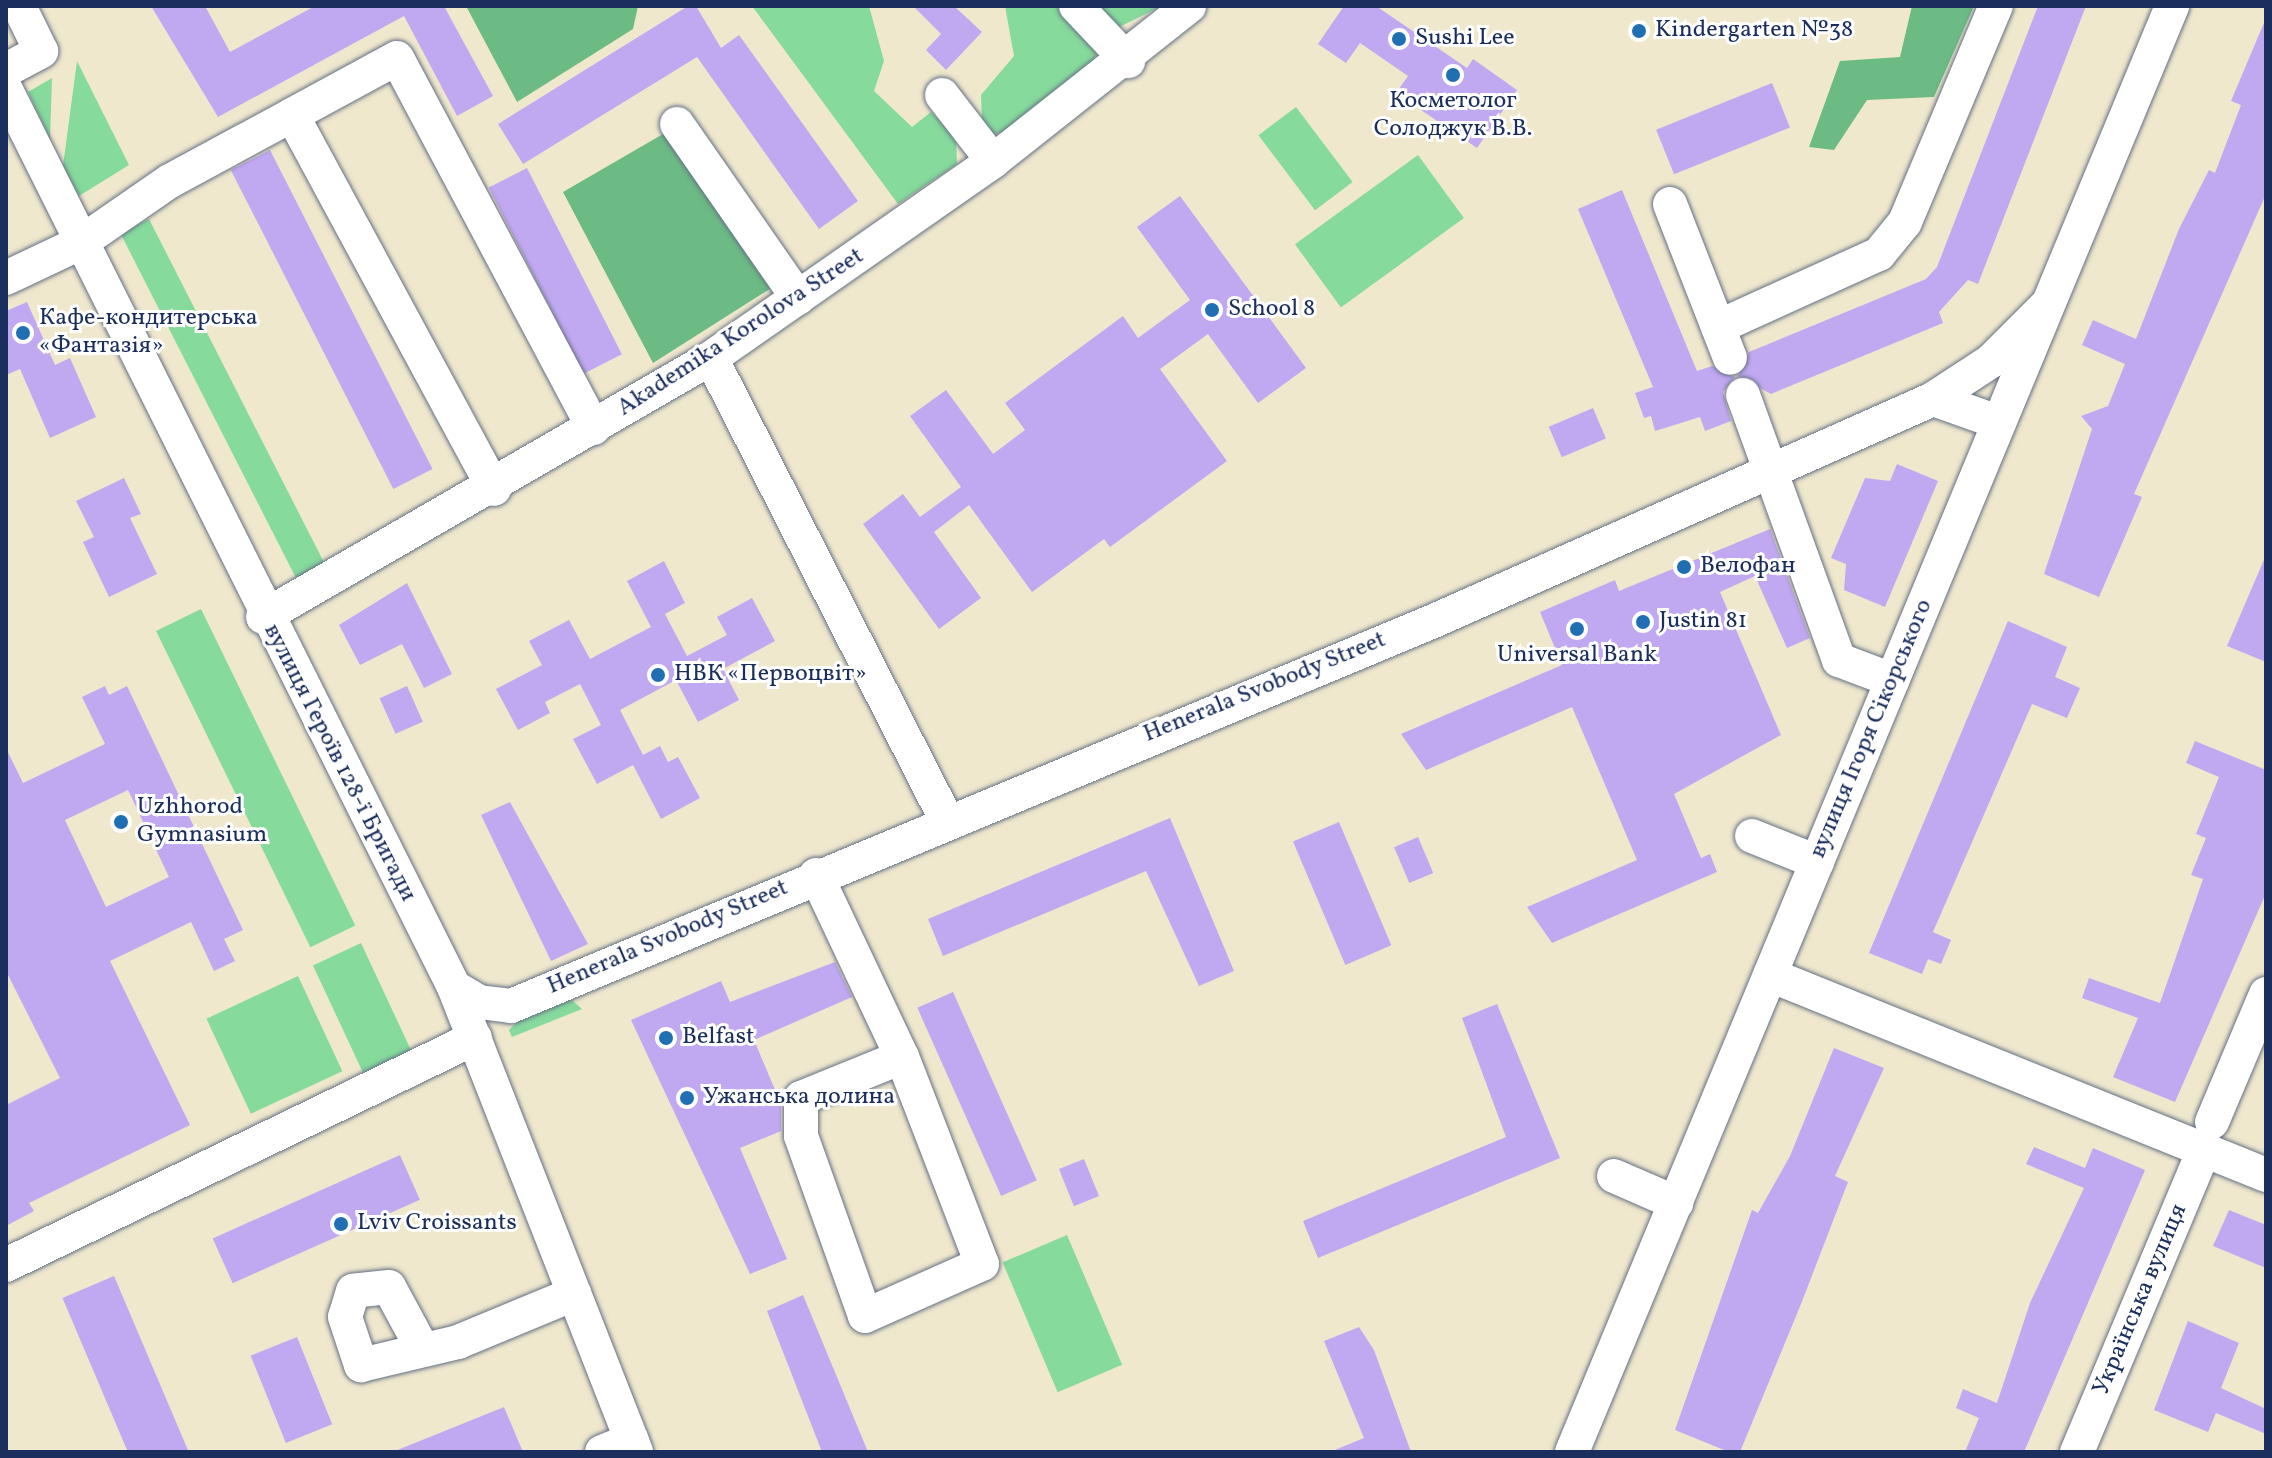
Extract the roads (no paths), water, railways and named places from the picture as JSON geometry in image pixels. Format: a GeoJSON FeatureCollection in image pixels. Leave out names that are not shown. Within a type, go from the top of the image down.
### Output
{"type":"FeatureCollection","features":[{"type":"Feature","properties":{"kind":"street"},"geometry":{"type":"LineString","coordinates":[[6,70],[41,51],[19,6]]}},
{"type":"Feature","properties":{"kind":"street"},"geometry":{"type":"LineString","coordinates":[[1076,6],[1128,61]]}},
{"type":"Feature","properties":{"kind":"street","name":"Akademika Korolova Street"},"geometry":{"type":"LineString","coordinates":[[263,617],[494,489],[711,358],[993,161],[1128,61],[1189,6]]}},
{"type":"Feature","properties":{"kind":"street"},"geometry":{"type":"LineString","coordinates":[[1718,327],[1879,254],[1905,222],[1996,6]]}},
{"type":"Feature","properties":{"kind":"street","name":"вулиця Ігоря Сікорського"},"geometry":{"type":"LineString","coordinates":[[1572,1452],[2046,306],[2164,9]]}},
{"type":"Feature","properties":{"kind":"street"},"geometry":{"type":"LineString","coordinates":[[6,278],[80,243],[170,181],[397,58],[594,428]]}},
{"type":"Feature","properties":{"kind":"street","name":"вулиця Героїв 128-ї Бригади"},"geometry":{"type":"LineString","coordinates":[[6,90],[263,617],[454,987],[574,1294],[623,1448]]}},
{"type":"Feature","properties":{"kind":"street"},"geometry":{"type":"LineString","coordinates":[[942,95],[993,161]]}},
{"type":"Feature","properties":{"kind":"street"},"geometry":{"type":"LineString","coordinates":[[292,115],[494,489]]}},
{"type":"Feature","properties":{"kind":"street"},"geometry":{"type":"LineString","coordinates":[[677,124],[798,298]]}},
{"type":"Feature","properties":{"kind":"street"},"geometry":{"type":"LineString","coordinates":[[1670,204],[1730,358]]}},
{"type":"Feature","properties":{"kind":"street","name":"Henerala Svobody Street"},"geometry":{"type":"LineString","coordinates":[[511,1006],[1772,472],[1933,399],[1991,361],[2046,306]]}},
{"type":"Feature","properties":{"kind":"street"},"geometry":{"type":"LineString","coordinates":[[711,358],[947,821]]}},
{"type":"Feature","properties":{"kind":"street"},"geometry":{"type":"LineString","coordinates":[[1743,395],[1839,660],[1892,680]]}},
{"type":"Feature","properties":{"kind":"street"},"geometry":{"type":"LineString","coordinates":[[1933,399],[1998,422]]}},
{"type":"Feature","properties":{"kind":"street"},"geometry":{"type":"LineString","coordinates":[[1752,836],[1817,862]]}},
{"type":"Feature","properties":{"kind":"street"},"geometry":{"type":"LineString","coordinates":[[816,875],[902,1057],[982,1264],[865,1316],[801,1136],[801,1098],[902,1057]]}},
{"type":"Feature","properties":{"kind":"street"},"geometry":{"type":"LineString","coordinates":[[1770,975],[2208,1135],[2266,1175]]}},
{"type":"Feature","properties":{"kind":"street"},"geometry":{"type":"LineString","coordinates":[[454,987],[479,1002],[511,1006]]}},
{"type":"Feature","properties":{"kind":"street","name":"Українська вулиця"},"geometry":{"type":"LineString","coordinates":[[2077,1452],[2266,994]]}},
{"type":"Feature","properties":{"kind":"street"},"geometry":{"type":"LineString","coordinates":[[6,1265],[478,1046],[511,1006]]}},
{"type":"Feature","properties":{"kind":"street"},"geometry":{"type":"LineString","coordinates":[[1614,1176],[1676,1203]]}},
{"type":"Feature","properties":{"kind":"street"},"geometry":{"type":"LineString","coordinates":[[422,1348],[458,1342],[574,1294]]}},
{"type":"Feature","properties":{"kind":"place","name":"Kindergarten №38"},"geometry":{"type":"Point","coordinates":[1639,31]}},
{"type":"Feature","properties":{"kind":"place","name":"Sushi Lee"},"geometry":{"type":"Point","coordinates":[1399,39]}},
{"type":"Feature","properties":{"kind":"place","name":"Косметолог Солоджук В.В."},"geometry":{"type":"Point","coordinates":[1453,75]}},
{"type":"Feature","properties":{"kind":"place","name":"School 8"},"geometry":{"type":"Point","coordinates":[1212,310]}},
{"type":"Feature","properties":{"kind":"place","name":"Кафе-кондитерська «Фантазія»"},"geometry":{"type":"Point","coordinates":[23,333]}},
{"type":"Feature","properties":{"kind":"place","name":"Велофан"},"geometry":{"type":"Point","coordinates":[1684,567]}},
{"type":"Feature","properties":{"kind":"place","name":"Justin 81"},"geometry":{"type":"Point","coordinates":[1643,622]}},
{"type":"Feature","properties":{"kind":"place","name":"Universal Bank"},"geometry":{"type":"Point","coordinates":[1577,629]}},
{"type":"Feature","properties":{"kind":"place","name":"НВК «Первоцвіт»"},"geometry":{"type":"Point","coordinates":[658,675]}},
{"type":"Feature","properties":{"kind":"place","name":"Uzhhorod Gymnasium"},"geometry":{"type":"Point","coordinates":[121,822]}},
{"type":"Feature","properties":{"kind":"place","name":"Belfast"},"geometry":{"type":"Point","coordinates":[666,1038]}},
{"type":"Feature","properties":{"kind":"place","name":"Ужанська долина"},"geometry":{"type":"Point","coordinates":[687,1098]}},
{"type":"Feature","properties":{"kind":"place","name":"Lviv Croissants"},"geometry":{"type":"Point","coordinates":[341,1224]}}]}
